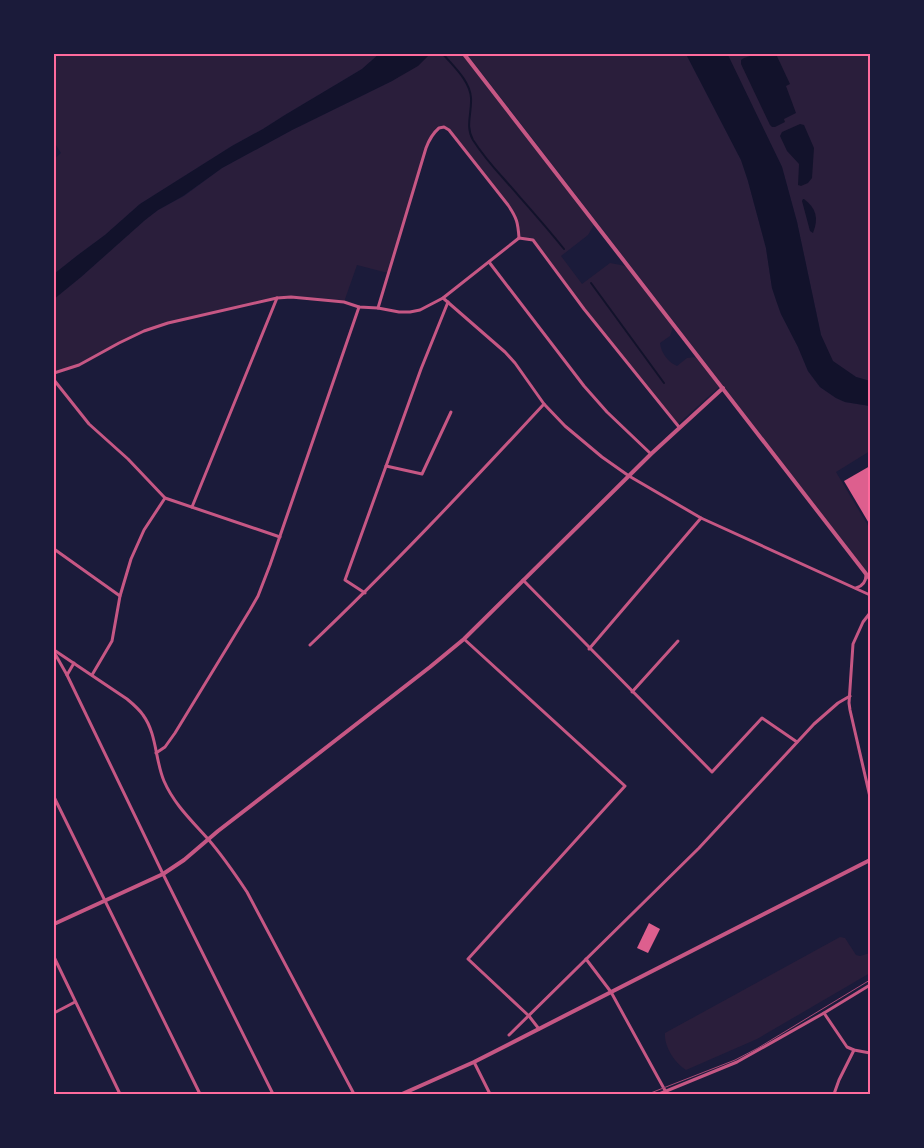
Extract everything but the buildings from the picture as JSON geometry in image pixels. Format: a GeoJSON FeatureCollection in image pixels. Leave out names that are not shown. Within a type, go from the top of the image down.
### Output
{"type":"FeatureCollection","features":[{"type":"Feature","properties":{"kind":"street"},"geometry":{"type":"LineString","coordinates":[[464,54],[870,580]]}},
{"type":"Feature","properties":{"kind":"street"},"geometry":{"type":"LineString","coordinates":[[378,308],[429,139],[439,128],[444,127],[449,130],[508,205],[518,224],[519,238]]}},
{"type":"Feature","properties":{"kind":"street"},"geometry":{"type":"LineString","coordinates":[[54,373],[79,365],[144,331],[277,298],[291,297],[344,302],[359,307],[399,312],[420,310],[443,298],[519,238],[533,240],[584,309],[679,427]]}},
{"type":"Feature","properties":{"kind":"street"},"geometry":{"type":"LineString","coordinates":[[489,262],[584,386],[607,412],[651,454]]}},
{"type":"Feature","properties":{"kind":"street"},"geometry":{"type":"LineString","coordinates":[[192,507],[277,298]]}},
{"type":"Feature","properties":{"kind":"street"},"geometry":{"type":"LineString","coordinates":[[443,298],[505,352],[544,404],[571,432],[629,476],[701,518],[870,595]]}},
{"type":"Feature","properties":{"kind":"street"},"geometry":{"type":"LineString","coordinates":[[365,593],[345,580],[421,369],[448,302]]}},
{"type":"Feature","properties":{"kind":"street"},"geometry":{"type":"LineString","coordinates":[[156,753],[167,744],[175,733],[258,596],[359,307]]}},
{"type":"Feature","properties":{"kind":"street"},"geometry":{"type":"LineString","coordinates":[[54,380],[89,424],[128,458],[165,498],[280,537]]}},
{"type":"Feature","properties":{"kind":"street"},"geometry":{"type":"LineString","coordinates":[[54,924],[163,874],[184,860],[430,667],[464,639],[651,454],[723,388]]}},
{"type":"Feature","properties":{"kind":"street"},"geometry":{"type":"LineString","coordinates":[[310,645],[365,593],[544,404]]}},
{"type":"Feature","properties":{"kind":"street"},"geometry":{"type":"LineString","coordinates":[[386,466],[422,474],[451,412]]}},
{"type":"Feature","properties":{"kind":"street"},"geometry":{"type":"LineString","coordinates":[[92,674],[112,641],[120,596],[130,559],[144,530],[165,498]]}},
{"type":"Feature","properties":{"kind":"street"},"geometry":{"type":"LineString","coordinates":[[589,648],[701,518]]}},
{"type":"Feature","properties":{"kind":"street"},"geometry":{"type":"LineString","coordinates":[[54,549],[120,596]]}},
{"type":"Feature","properties":{"kind":"street"},"geometry":{"type":"LineString","coordinates":[[855,588],[860,587],[864,583],[866,574]]}},
{"type":"Feature","properties":{"kind":"street"},"geometry":{"type":"LineString","coordinates":[[523,580],[712,772],[762,718],[797,742]]}},
{"type":"Feature","properties":{"kind":"street"},"geometry":{"type":"LineString","coordinates":[[870,613],[863,622],[853,644],[850,696],[850,710],[870,796]]}},
{"type":"Feature","properties":{"kind":"street"},"geometry":{"type":"LineString","coordinates":[[464,639],[624,786],[468,959],[529,1016],[540,1029]]}},
{"type":"Feature","properties":{"kind":"street"},"geometry":{"type":"LineString","coordinates":[[632,692],[678,641]]}},
{"type":"Feature","properties":{"kind":"street"},"geometry":{"type":"LineString","coordinates":[[54,651],[92,674],[127,699],[144,716],[150,729],[163,780],[171,796],[229,865],[247,892],[354,1094]]}},
{"type":"Feature","properties":{"kind":"street"},"geometry":{"type":"LineString","coordinates":[[54,651],[273,1094]]}},
{"type":"Feature","properties":{"kind":"street"},"geometry":{"type":"LineString","coordinates":[[67,675],[74,663]]}},
{"type":"Feature","properties":{"kind":"street"},"geometry":{"type":"LineString","coordinates":[[509,1036],[699,848],[814,724],[838,703],[850,696]]}},
{"type":"Feature","properties":{"kind":"street"},"geometry":{"type":"LineString","coordinates":[[54,797],[200,1094]]}},
{"type":"Feature","properties":{"kind":"street"},"geometry":{"type":"LineString","coordinates":[[402,1094],[474,1062],[540,1029],[870,860]]}},
{"type":"Feature","properties":{"kind":"street"},"geometry":{"type":"LineString","coordinates":[[54,957],[120,1094]]}},
{"type":"Feature","properties":{"kind":"street"},"geometry":{"type":"LineString","coordinates":[[586,959],[611,992],[666,1093]]}},
{"type":"Feature","properties":{"kind":"street"},"geometry":{"type":"LineString","coordinates":[[659,1094],[666,1093],[737,1062],[870,985]]}},
{"type":"Feature","properties":{"kind":"street"},"geometry":{"type":"LineString","coordinates":[[54,1012],[76,1002]]}},
{"type":"Feature","properties":{"kind":"street"},"geometry":{"type":"LineString","coordinates":[[824,1013],[847,1047],[870,1053]]}},
{"type":"Feature","properties":{"kind":"street"},"geometry":{"type":"LineString","coordinates":[[834,1094],[854,1050]]}},
{"type":"Feature","properties":{"kind":"street"},"geometry":{"type":"LineString","coordinates":[[474,1062],[490,1094]]}},
{"type":"Feature","properties":{"kind":"shaded area"},"geometry":{"type":"Polygon","coordinates":[[[54,54],[379,54],[362,69],[232,146],[140,204],[105,235],[54,274],[54,159],[61,153],[54,142],[54,54]]]}},
{"type":"Feature","properties":{"kind":"shaded area"},"geometry":{"type":"Polygon","coordinates":[[[379,54],[430,54],[418,66],[392,81],[292,130],[222,168],[145,220],[54,299],[54,274],[105,235],[140,204],[232,146],[362,69],[379,54]]]}},
{"type":"Feature","properties":{"kind":"shaded area"},"geometry":{"type":"Polygon","coordinates":[[[430,54],[462,54],[594,225],[588,235],[561,256],[582,284],[610,263],[626,266],[673,327],[670,336],[660,343],[666,357],[677,366],[687,358],[696,357],[719,387],[677,425],[584,309],[533,240],[519,238],[514,215],[449,130],[444,127],[439,128],[429,139],[388,273],[357,265],[344,302],[277,298],[168,323],[144,331],[88,360],[55,373],[54,299],[145,220],[158,210],[184,196],[222,168],[292,130],[392,81],[430,54]]]}},
{"type":"Feature","properties":{"kind":"shaded area"},"geometry":{"type":"Polygon","coordinates":[[[467,54],[686,54],[741,160],[766,248],[772,288],[781,314],[808,371],[820,387],[836,398],[845,402],[870,406],[870,451],[836,472],[870,529],[870,576],[467,54]]]}},
{"type":"Feature","properties":{"kind":"shaded area"},"geometry":{"type":"Polygon","coordinates":[[[686,54],[728,55],[782,167],[797,222],[821,335],[833,361],[856,377],[870,381],[870,406],[845,402],[836,398],[820,387],[808,371],[781,314],[772,288],[766,248],[741,160],[686,54]]]}},
{"type":"Feature","properties":{"kind":"shaded area"},"geometry":{"type":"Polygon","coordinates":[[[727,54],[870,54],[870,381],[856,377],[832,361],[821,335],[797,222],[782,167],[727,54]]]}},
{"type":"Feature","properties":{"kind":"shaded area"},"geometry":{"type":"Polygon","coordinates":[[[756,54],[776,54],[790,84],[786,86],[796,113],[784,119],[785,122],[775,127],[770,125],[741,64],[741,60],[744,58],[756,54]]]}},
{"type":"Feature","properties":{"kind":"shaded area"},"geometry":{"type":"Polygon","coordinates":[[[800,124],[804,125],[814,148],[812,178],[808,183],[801,186],[798,185],[799,164],[787,151],[780,136],[782,132],[800,124]]]}},
{"type":"Feature","properties":{"kind":"shaded area"},"geometry":{"type":"Polygon","coordinates":[[[803,199],[814,210],[816,223],[813,233],[810,231],[803,199]]]}},
{"type":"Feature","properties":{"kind":"shaded area"},"geometry":{"type":"Polygon","coordinates":[[[840,937],[845,938],[856,955],[860,956],[870,953],[870,973],[757,1039],[686,1070],[674,1059],[666,1044],[665,1033],[840,937]]]}},
{"type":"Feature","properties":{"kind":"waterway"},"geometry":{"type":"LineString","coordinates":[[443,54],[461,74],[468,86],[471,98],[469,130],[473,140],[564,249]]}},
{"type":"Feature","properties":{"kind":"waterway"},"geometry":{"type":"LineString","coordinates":[[591,283],[664,383]]}},
{"type":"Feature","properties":{"kind":"tram line"},"geometry":{"type":"LineString","coordinates":[[648,1094],[735,1060],[870,980]]}}]}
